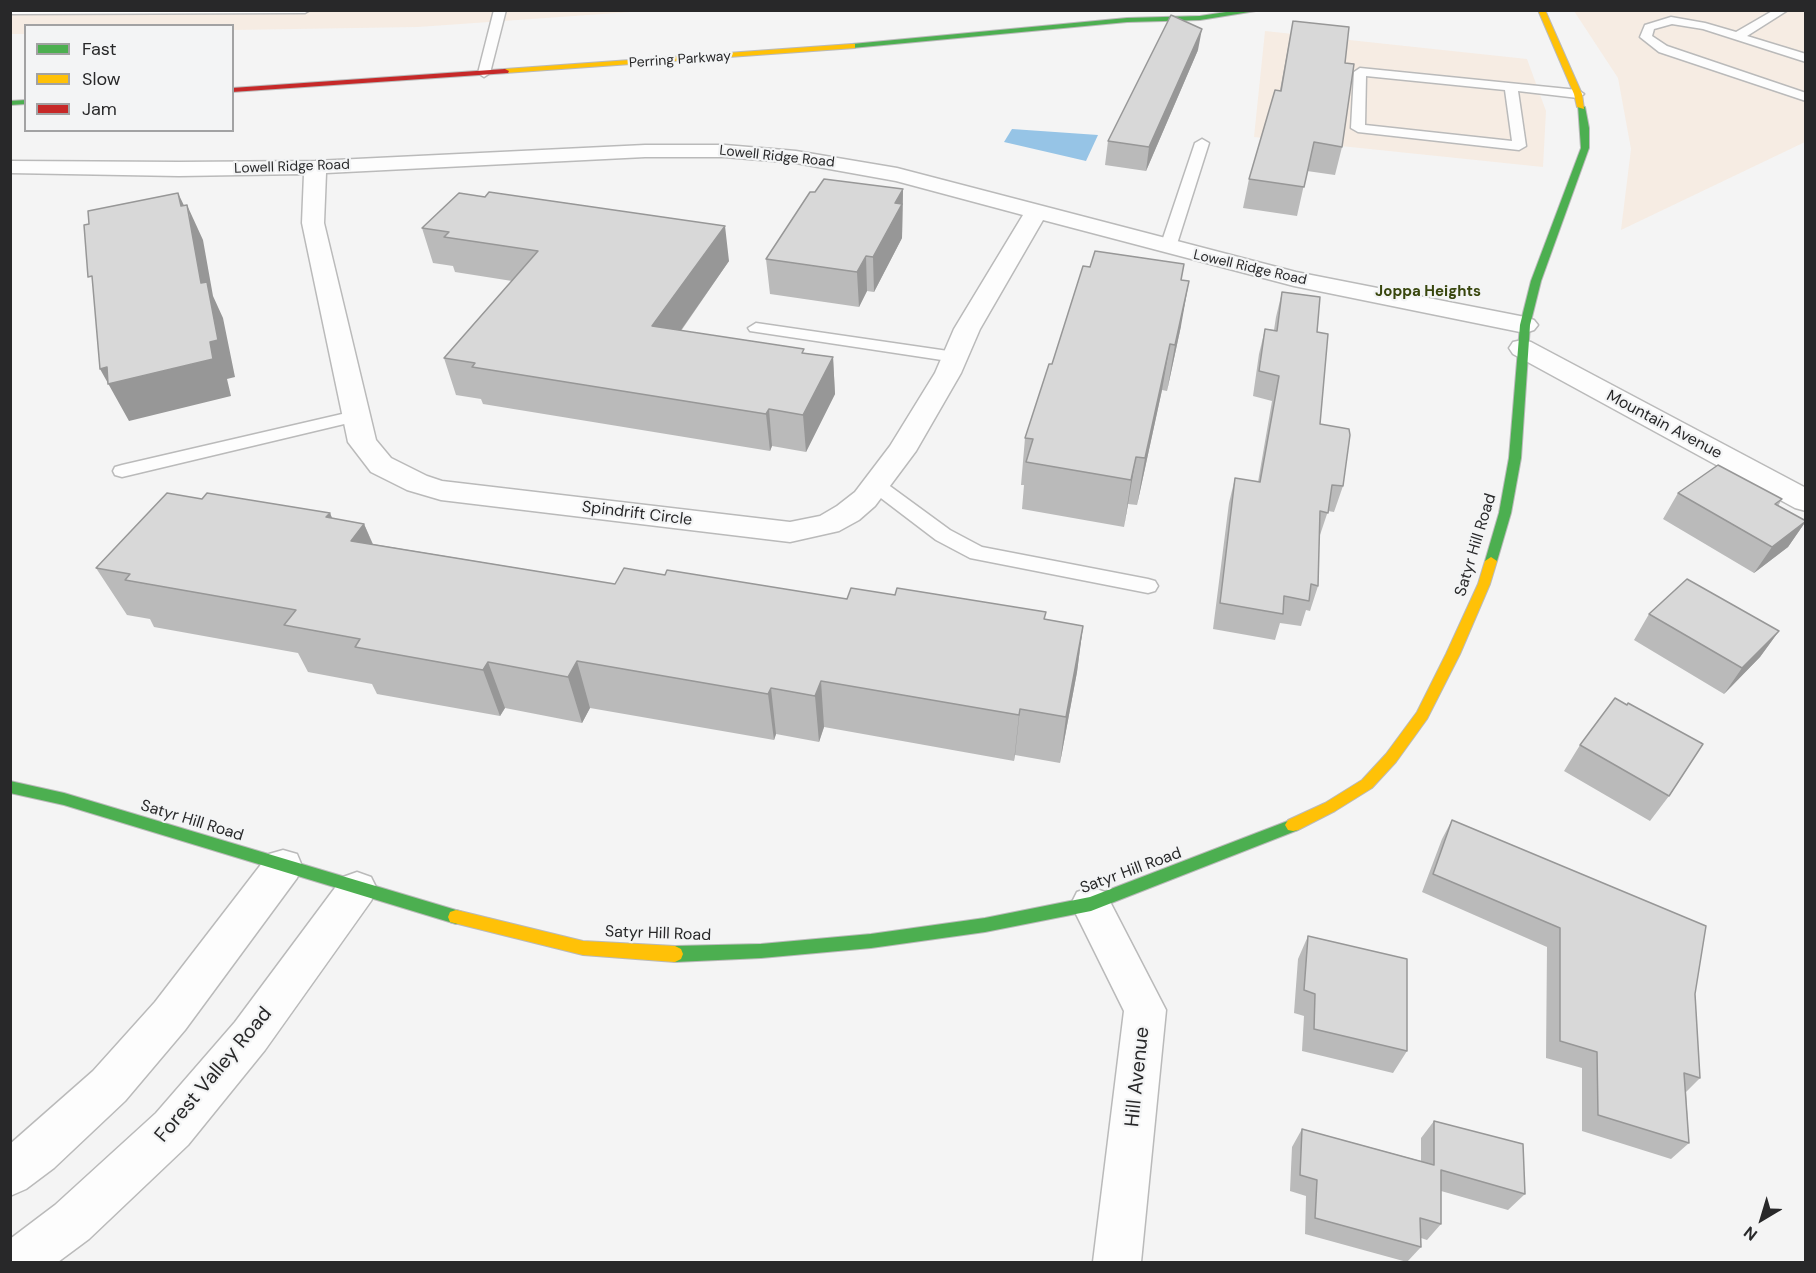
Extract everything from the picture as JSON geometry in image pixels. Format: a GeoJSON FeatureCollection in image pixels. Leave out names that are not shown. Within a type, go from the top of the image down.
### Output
{"type":"FeatureCollection","features":[{"type":"Feature","properties":{"kind":"street","name":"Perring Parkway"},"geometry":{"type":"LineString","coordinates":[[1127,20],[1162,10]]}},
{"type":"Feature","properties":{"kind":"street","name":"Perring Parkway"},"geometry":{"type":"LineString","coordinates":[[234,90],[815,50],[1127,20],[1200,18],[1259,10]]}},
{"type":"Feature","properties":{"kind":"street","name":"Satyr Hill Road"},"geometry":{"type":"LineString","coordinates":[[10,787],[64,800],[357,889],[488,926],[583,948],[667,954],[761,951],[871,941],[985,925],[1091,904],[1284,830],[1330,807],[1366,784],[1391,758],[1422,715],[1453,654],[1484,584],[1505,513],[1515,458],[1524,337],[1536,281],[1585,148],[1585,128],[1578,94],[1541,10]]}},
{"type":"Feature","properties":{"kind":"street","name":"Lowell Ridge Road"},"geometry":{"type":"LineString","coordinates":[[12,168],[315,167],[633,151],[725,151],[846,165],[897,175],[1168,248],[1524,337]]}},
{"type":"Feature","properties":{"kind":"street","name":"Spindrift Circle"},"geometry":{"type":"LineString","coordinates":[[315,167],[314,223],[356,416],[362,442],[381,465],[417,483],[441,490],[790,532],[828,524],[848,513],[865,499],[876,485],[902,451],[948,373],[967,329],[1036,212]]}},
{"type":"Feature","properties":{"kind":"street","name":"Mountain Avenue"},"geometry":{"type":"LineString","coordinates":[[1524,337],[1806,501]]}},
{"type":"Feature","properties":{"kind":"street"},"geometry":{"type":"LineString","coordinates":[[10,1173],[38,1152],[109,1086],[170,1016],[283,866]]}},
{"type":"Feature","properties":{"kind":"street","name":"Forest Valley Road"},"geometry":{"type":"LineString","coordinates":[[20,1263],[72,1222],[172,1129],[250,1036],[357,889]]}},
{"type":"Feature","properties":{"kind":"street","name":"Hill Avenue"},"geometry":{"type":"LineString","coordinates":[[1091,904],[1145,1010],[1118,1263]]}},
{"type":"Feature","properties":{"kind":"lane"},"geometry":{"type":"LineString","coordinates":[[10,10],[304,10]]}},
{"type":"Feature","properties":{"kind":"lane"},"geometry":{"type":"LineString","coordinates":[[484,73],[500,10]]}},
{"type":"Feature","properties":{"kind":"lane"},"geometry":{"type":"LineString","coordinates":[[1738,36],[1783,10]]}},
{"type":"Feature","properties":{"kind":"lane"},"geometry":{"type":"LineString","coordinates":[[1806,58],[1705,26],[1671,20],[1649,27],[1646,37],[1663,50],[1806,97]]}},
{"type":"Feature","properties":{"kind":"lane"},"geometry":{"type":"LineString","coordinates":[[1512,87],[1520,146],[1358,128],[1360,72],[1512,87],[1578,94]]}},
{"type":"Feature","properties":{"kind":"lane"},"geometry":{"type":"LineString","coordinates":[[1168,248],[1202,143]]}},
{"type":"Feature","properties":{"kind":"lane"},"geometry":{"type":"LineString","coordinates":[[756,328],[955,357]]}},
{"type":"Feature","properties":{"kind":"lane"},"geometry":{"type":"LineString","coordinates":[[122,471],[356,416]]}},
{"type":"Feature","properties":{"kind":"lane"},"geometry":{"type":"LineString","coordinates":[[876,485],[943,535],[977,553],[1148,586]]}},
{"type":"Feature","properties":{"kind":"shaded area"},"geometry":{"type":"Polygon","coordinates":[[[10,11],[645,11],[418,27],[234,30],[234,24],[24,24],[24,34],[11,34],[10,11]]]}},
{"type":"Feature","properties":{"kind":"shaded area"},"geometry":{"type":"Polygon","coordinates":[[[1574,11],[1805,11],[1805,142],[1621,230],[1631,149],[1618,78],[1574,11]]]}},
{"type":"Feature","properties":{"kind":"shaded area"},"geometry":{"type":"Polygon","coordinates":[[[1265,31],[1527,59],[1546,111],[1543,167],[1254,137],[1265,31]]]}},
{"type":"Feature","properties":{"kind":"water"},"geometry":{"type":"Polygon","coordinates":[[[1012,129],[1098,135],[1086,161],[1004,142],[1012,129]]]}},
{"type":"Feature","properties":{"kind":"building"},"geometry":{"type":"Polygon","coordinates":[[[1171,15],[1202,29],[1149,147],[1108,141],[1171,15]]]}},
{"type":"Feature","properties":{"kind":"building"},"geometry":{"type":"Polygon","coordinates":[[[1293,21],[1349,27],[1345,63],[1354,64],[1342,147],[1314,142],[1304,187],[1249,179],[1275,90],[1281,91],[1293,21]]]}},
{"type":"Feature","properties":{"kind":"building"},"geometry":{"type":"Polygon","coordinates":[[[824,179],[903,189],[895,203],[902,204],[873,257],[866,256],[857,272],[766,259],[810,192],[815,192],[824,179]]]}},
{"type":"Feature","properties":{"kind":"building"},"geometry":{"type":"Polygon","coordinates":[[[489,192],[725,226],[652,326],[804,349],[802,353],[833,357],[803,415],[769,409],[766,414],[472,367],[475,363],[444,358],[538,251],[444,237],[449,232],[422,228],[459,193],[485,197],[489,192]]]}},
{"type":"Feature","properties":{"kind":"building"},"geometry":{"type":"Polygon","coordinates":[[[178,193],[181,206],[187,205],[201,283],[207,282],[218,340],[210,342],[213,359],[108,384],[107,367],[100,369],[92,276],[88,277],[84,225],[89,224],[88,211],[178,193]]]}},
{"type":"Feature","properties":{"kind":"building"},"geometry":{"type":"Polygon","coordinates":[[[1095,251],[1184,264],[1181,280],[1189,281],[1175,345],[1170,344],[1145,458],[1136,457],[1131,480],[1026,462],[1033,439],[1025,438],[1049,364],[1052,364],[1083,266],[1090,267],[1095,251]]]}},
{"type":"Feature","properties":{"kind":"building"},"geometry":{"type":"Polygon","coordinates":[[[1282,292],[1320,297],[1317,332],[1328,334],[1320,424],[1349,429],[1350,435],[1343,486],[1332,485],[1328,513],[1320,511],[1318,586],[1311,584],[1309,601],[1284,596],[1283,614],[1220,603],[1235,478],[1260,482],[1279,376],[1259,371],[1265,329],[1277,331],[1282,292]]]}},
{"type":"Feature","properties":{"kind":"building"},"geometry":{"type":"Polygon","coordinates":[[[1718,465],[1782,499],[1775,504],[1806,521],[1772,547],[1678,493],[1718,465]]]}},
{"type":"Feature","properties":{"kind":"building"},"geometry":{"type":"Polygon","coordinates":[[[167,493],[202,499],[207,493],[330,513],[326,517],[364,524],[351,541],[615,584],[624,568],[665,575],[667,570],[847,599],[851,588],[895,595],[897,588],[1046,612],[1044,619],[1083,626],[1066,717],[1020,709],[1019,715],[821,681],[815,696],[771,688],[768,694],[577,661],[568,677],[488,662],[483,670],[355,647],[360,639],[284,625],[296,610],[125,580],[130,574],[96,568],[167,493]]]}},
{"type":"Feature","properties":{"kind":"building"},"geometry":{"type":"Polygon","coordinates":[[[1687,579],[1779,631],[1742,668],[1649,614],[1687,579]]]}},
{"type":"Feature","properties":{"kind":"building"},"geometry":{"type":"Polygon","coordinates":[[[1615,698],[1703,744],[1669,796],[1580,745],[1615,698]]]}},
{"type":"Feature","properties":{"kind":"building"},"geometry":{"type":"Polygon","coordinates":[[[1452,820],[1706,926],[1695,994],[1700,1078],[1684,1073],[1689,1143],[1598,1115],[1597,1052],[1560,1041],[1560,928],[1433,874],[1452,820]]]}},
{"type":"Feature","properties":{"kind":"building"},"geometry":{"type":"Polygon","coordinates":[[[1308,936],[1407,959],[1407,1051],[1314,1029],[1315,994],[1304,990],[1308,936]]]}},
{"type":"Feature","properties":{"kind":"building"},"geometry":{"type":"Polygon","coordinates":[[[1434,1121],[1523,1144],[1525,1194],[1441,1170],[1441,1224],[1420,1218],[1421,1247],[1315,1218],[1317,1180],[1300,1175],[1302,1129],[1434,1165],[1434,1121]]]}},
{"type":"Feature","properties":{"kind":"traffic: fast"},"geometry":{"type":"LineString","coordinates":[[852,46],[1127,20],[1200,18],[1259,10]]}},
{"type":"Feature","properties":{"kind":"traffic: fast"},"geometry":{"type":"LineString","coordinates":[[10,103],[24,102]]}},
{"type":"Feature","properties":{"kind":"traffic: fast"},"geometry":{"type":"LineString","coordinates":[[1491,561],[1505,513],[1515,458],[1525,325],[1536,281],[1585,148],[1585,128],[1581,107]]}},
{"type":"Feature","properties":{"kind":"traffic: fast"},"geometry":{"type":"LineString","coordinates":[[10,787],[64,799],[456,917]]}},
{"type":"Feature","properties":{"kind":"traffic: fast"},"geometry":{"type":"LineString","coordinates":[[675,954],[761,951],[871,941],[985,925],[1091,904],[1293,825]]}},
{"type":"Feature","properties":{"kind":"traffic: slow"},"geometry":{"type":"LineString","coordinates":[[1541,10],[1578,94],[1581,107]]}},
{"type":"Feature","properties":{"kind":"traffic: slow"},"geometry":{"type":"LineString","coordinates":[[505,71],[852,46]]}},
{"type":"Feature","properties":{"kind":"traffic: slow"},"geometry":{"type":"LineString","coordinates":[[1293,825],[1330,807],[1367,784],[1391,758],[1422,715],[1453,654],[1484,584],[1491,561]]}},
{"type":"Feature","properties":{"kind":"traffic: slow"},"geometry":{"type":"LineString","coordinates":[[456,917],[583,948],[675,954]]}},
{"type":"Feature","properties":{"kind":"traffic: jam"},"geometry":{"type":"LineString","coordinates":[[234,90],[505,71]]}},
{"type":"Feature","properties":{"kind":"district","name":"Joppa Heights"},"geometry":{"type":"Point","coordinates":[1428,292]}}]}
